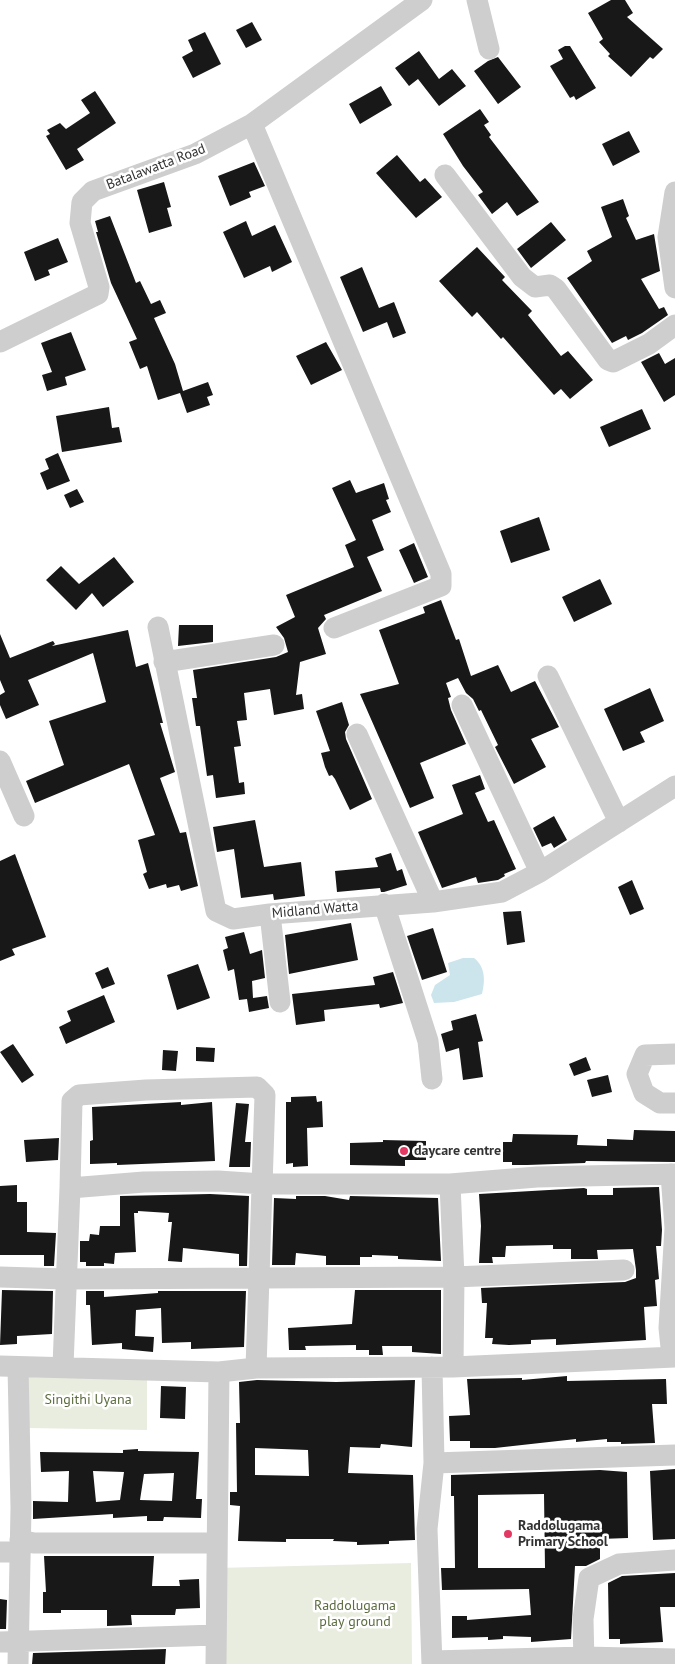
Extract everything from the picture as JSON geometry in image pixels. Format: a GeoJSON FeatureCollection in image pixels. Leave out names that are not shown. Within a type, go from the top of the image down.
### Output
{"type":"FeatureCollection","features":[{"type":"Feature","properties":{"kind":"street","name":"Batalawatta Road"},"geometry":{"type":"LineString","coordinates":[[0,342],[98,294],[99,287],[80,223],[82,202],[93,191],[196,154],[252,124],[422,0]]}},
{"type":"Feature","properties":{"kind":"street"},"geometry":{"type":"LineString","coordinates":[[477,0],[489,49]]}},
{"type":"Feature","properties":{"kind":"street"},"geometry":{"type":"LineString","coordinates":[[252,124],[441,574],[441,586],[334,628]]}},
{"type":"Feature","properties":{"kind":"street"},"geometry":{"type":"LineString","coordinates":[[445,175],[522,277],[535,287],[550,285],[556,289],[608,360],[613,362],[649,344],[675,325]]}},
{"type":"Feature","properties":{"kind":"street"},"geometry":{"type":"LineString","coordinates":[[675,192],[668,237],[675,288]]}},
{"type":"Feature","properties":{"kind":"street","name":"Midland Watta"},"geometry":{"type":"LineString","coordinates":[[158,627],[216,911],[233,919],[384,904],[433,902],[502,892],[540,872],[675,786]]}},
{"type":"Feature","properties":{"kind":"street"},"geometry":{"type":"LineString","coordinates":[[164,662],[274,645]]}},
{"type":"Feature","properties":{"kind":"street"},"geometry":{"type":"LineString","coordinates":[[548,676],[619,822]]}},
{"type":"Feature","properties":{"kind":"street"},"geometry":{"type":"LineString","coordinates":[[462,705],[540,872]]}},
{"type":"Feature","properties":{"kind":"street"},"geometry":{"type":"LineString","coordinates":[[357,734],[433,902]]}},
{"type":"Feature","properties":{"kind":"street"},"geometry":{"type":"LineString","coordinates":[[0,761],[24,816]]}},
{"type":"Feature","properties":{"kind":"street"},"geometry":{"type":"LineString","coordinates":[[384,904],[428,1041],[432,1079]]}},
{"type":"Feature","properties":{"kind":"street"},"geometry":{"type":"LineString","coordinates":[[270,914],[280,1002]]}},
{"type":"Feature","properties":{"kind":"street"},"geometry":{"type":"LineString","coordinates":[[675,1054],[645,1055],[637,1074],[644,1093],[660,1103],[675,1103]]}},
{"type":"Feature","properties":{"kind":"street"},"geometry":{"type":"LineString","coordinates":[[63,1366],[72,1101],[78,1095],[155,1089],[257,1087],[265,1095],[256,1368]]}},
{"type":"Feature","properties":{"kind":"street"},"geometry":{"type":"LineString","coordinates":[[18,1664],[9,1642],[13,1548],[9,1366],[63,1366],[219,1372],[256,1368],[453,1368],[673,1357],[668,1328],[675,1228],[673,1174],[537,1177],[450,1184],[263,1184],[218,1181],[144,1182],[70,1188]]}},
{"type":"Feature","properties":{"kind":"street"},"geometry":{"type":"LineString","coordinates":[[450,1184],[454,1277],[453,1368]]}},
{"type":"Feature","properties":{"kind":"street"},"geometry":{"type":"LineString","coordinates":[[0,1277],[66,1279],[454,1277],[624,1270]]}},
{"type":"Feature","properties":{"kind":"street"},"geometry":{"type":"LineString","coordinates":[[432,1367],[434,1463],[428,1529],[432,1662],[675,1659]]}},
{"type":"Feature","properties":{"kind":"street"},"geometry":{"type":"LineString","coordinates":[[216,1664],[219,1372]]}},
{"type":"Feature","properties":{"kind":"street"},"geometry":{"type":"LineString","coordinates":[[434,1463],[675,1455]]}},
{"type":"Feature","properties":{"kind":"street"},"geometry":{"type":"LineString","coordinates":[[13,1548],[34,1543],[216,1542]]}},
{"type":"Feature","properties":{"kind":"street"},"geometry":{"type":"LineString","coordinates":[[584,1661],[582,1619],[589,1578],[619,1564],[675,1560]]}},
{"type":"Feature","properties":{"kind":"street"},"geometry":{"type":"LineString","coordinates":[[9,1642],[216,1635]]}},
{"type":"Feature","properties":{"kind":"green space","name":"Singithi Uyana"},"geometry":{"type":"Polygon","coordinates":[[[28,1370],[147,1372],[147,1430],[28,1428],[28,1370]]]}},
{"type":"Feature","properties":{"kind":"green space","name":"Raddolugama play ground"},"geometry":{"type":"Polygon","coordinates":[[[411,1563],[412,1664],[220,1664],[218,1568],[411,1563]]]}},
{"type":"Feature","properties":{"kind":"water"},"geometry":{"type":"Polygon","coordinates":[[[463,958],[474,958],[481,966],[484,980],[482,994],[454,1002],[434,1003],[431,995],[435,985],[450,975],[448,963],[463,958]]]}},
{"type":"Feature","properties":{"kind":"building"},"geometry":{"type":"Polygon","coordinates":[[[611,0],[625,0],[633,13],[627,17],[663,49],[653,59],[650,57],[631,77],[608,56],[610,54],[599,42],[603,39],[588,13],[611,0]]]}},
{"type":"Feature","properties":{"kind":"building"},"geometry":{"type":"Polygon","coordinates":[[[252,22],[262,40],[246,48],[236,30],[252,22]]]}},
{"type":"Feature","properties":{"kind":"building"},"geometry":{"type":"Polygon","coordinates":[[[205,32],[221,64],[193,78],[182,57],[193,51],[188,40],[205,32]]]}},
{"type":"Feature","properties":{"kind":"building"},"geometry":{"type":"Polygon","coordinates":[[[565,46],[570,46],[596,88],[576,100],[574,96],[570,98],[550,66],[563,59],[558,50],[565,46]]]}},
{"type":"Feature","properties":{"kind":"building"},"geometry":{"type":"Polygon","coordinates":[[[419,51],[439,79],[452,69],[466,86],[439,106],[418,79],[409,86],[395,68],[419,51]]]}},
{"type":"Feature","properties":{"kind":"building"},"geometry":{"type":"Polygon","coordinates":[[[498,57],[521,87],[498,104],[474,71],[488,61],[498,57]]]}},
{"type":"Feature","properties":{"kind":"building"},"geometry":{"type":"Polygon","coordinates":[[[381,86],[392,105],[360,124],[349,104],[381,86]]]}},
{"type":"Feature","properties":{"kind":"building"},"geometry":{"type":"Polygon","coordinates":[[[95,91],[116,123],[77,149],[84,160],[66,170],[46,136],[50,134],[47,130],[60,123],[66,129],[90,113],[81,100],[95,91]]]}},
{"type":"Feature","properties":{"kind":"building"},"geometry":{"type":"Polygon","coordinates":[[[480,109],[489,122],[484,125],[491,135],[489,137],[539,202],[517,216],[507,202],[492,214],[478,195],[483,192],[463,166],[443,134],[480,109]]]}},
{"type":"Feature","properties":{"kind":"building"},"geometry":{"type":"Polygon","coordinates":[[[629,131],[640,152],[613,166],[602,144],[629,131]]]}},
{"type":"Feature","properties":{"kind":"building"},"geometry":{"type":"Polygon","coordinates":[[[397,155],[420,182],[425,178],[442,197],[416,218],[376,173],[397,155]]]}},
{"type":"Feature","properties":{"kind":"building"},"geometry":{"type":"Polygon","coordinates":[[[254,162],[265,186],[249,192],[251,197],[230,206],[218,176],[254,162]]]}},
{"type":"Feature","properties":{"kind":"building"},"geometry":{"type":"Polygon","coordinates":[[[164,182],[171,207],[167,208],[172,226],[149,233],[137,190],[164,182]]]}},
{"type":"Feature","properties":{"kind":"building"},"geometry":{"type":"Polygon","coordinates":[[[623,199],[629,216],[626,218],[636,240],[654,234],[660,271],[641,279],[659,309],[664,307],[668,315],[628,340],[626,336],[612,343],[567,278],[592,261],[587,251],[612,237],[601,207],[623,199]]]}},
{"type":"Feature","properties":{"kind":"building"},"geometry":{"type":"Polygon","coordinates":[[[110,216],[136,283],[140,281],[151,304],[160,300],[166,313],[154,318],[175,364],[183,391],[208,382],[213,395],[207,397],[210,405],[187,413],[180,393],[158,400],[147,366],[140,369],[129,342],[137,339],[111,283],[96,232],[98,232],[95,221],[110,216]]]}},
{"type":"Feature","properties":{"kind":"building"},"geometry":{"type":"Polygon","coordinates":[[[246,221],[252,236],[275,225],[292,262],[272,272],[270,266],[244,278],[223,232],[246,221]]]}},
{"type":"Feature","properties":{"kind":"building"},"geometry":{"type":"Polygon","coordinates":[[[551,222],[566,240],[531,268],[517,249],[551,222]]]}},
{"type":"Feature","properties":{"kind":"building"},"geometry":{"type":"Polygon","coordinates":[[[58,238],[68,262],[48,270],[50,275],[35,281],[24,252],[58,238]]]}},
{"type":"Feature","properties":{"kind":"building"},"geometry":{"type":"Polygon","coordinates":[[[477,247],[505,277],[502,280],[532,311],[528,315],[561,356],[568,351],[593,380],[570,399],[561,389],[554,395],[503,337],[501,339],[477,312],[472,317],[439,281],[477,247]]]}},
{"type":"Feature","properties":{"kind":"building"},"geometry":{"type":"Polygon","coordinates":[[[362,267],[379,308],[394,302],[406,333],[393,338],[387,322],[363,332],[340,277],[362,267]]]}},
{"type":"Feature","properties":{"kind":"building"},"geometry":{"type":"Polygon","coordinates":[[[71,332],[86,370],[65,377],[67,385],[47,391],[42,375],[52,372],[41,343],[71,332]]]}},
{"type":"Feature","properties":{"kind":"building"},"geometry":{"type":"Polygon","coordinates":[[[326,342],[342,370],[311,385],[296,356],[326,342]]]}},
{"type":"Feature","properties":{"kind":"building"},"geometry":{"type":"Polygon","coordinates":[[[659,353],[665,364],[675,358],[675,395],[664,402],[641,362],[659,353]]]}},
{"type":"Feature","properties":{"kind":"building"},"geometry":{"type":"Polygon","coordinates":[[[109,407],[112,428],[119,427],[122,442],[62,452],[56,416],[109,407]]]}},
{"type":"Feature","properties":{"kind":"building"},"geometry":{"type":"Polygon","coordinates":[[[642,409],[651,429],[609,447],[600,427],[642,409]]]}},
{"type":"Feature","properties":{"kind":"building"},"geometry":{"type":"Polygon","coordinates":[[[58,453],[70,481],[47,490],[40,473],[49,469],[45,459],[58,453]]]}},
{"type":"Feature","properties":{"kind":"building"},"geometry":{"type":"Polygon","coordinates":[[[350,480],[356,493],[384,483],[389,499],[386,500],[391,512],[372,520],[384,550],[367,557],[382,591],[324,615],[326,619],[318,628],[326,654],[300,662],[296,695],[302,694],[304,709],[274,715],[270,689],[244,693],[247,720],[237,721],[241,746],[234,747],[239,783],[244,782],[245,794],[216,798],[213,775],[207,776],[200,726],[196,726],[192,698],[197,698],[193,670],[276,657],[288,652],[284,638],[276,627],[295,617],[286,595],[354,567],[345,545],[356,540],[332,488],[350,480]]]}},
{"type":"Feature","properties":{"kind":"building"},"geometry":{"type":"Polygon","coordinates":[[[77,489],[84,502],[70,508],[64,495],[77,489]]]}},
{"type":"Feature","properties":{"kind":"building"},"geometry":{"type":"Polygon","coordinates":[[[539,517],[550,550],[511,563],[500,531],[539,517]]]}},
{"type":"Feature","properties":{"kind":"building"},"geometry":{"type":"Polygon","coordinates":[[[414,543],[428,577],[414,583],[399,550],[414,543]]]}},
{"type":"Feature","properties":{"kind":"building"},"geometry":{"type":"Polygon","coordinates":[[[114,557],[134,582],[103,607],[92,593],[76,610],[46,580],[61,566],[79,584],[114,557]]]}},
{"type":"Feature","properties":{"kind":"building"},"geometry":{"type":"Polygon","coordinates":[[[600,579],[612,604],[574,622],[562,597],[600,579]]]}},
{"type":"Feature","properties":{"kind":"building"},"geometry":{"type":"Polygon","coordinates":[[[441,600],[456,640],[459,639],[471,676],[498,665],[511,692],[535,681],[559,727],[531,739],[546,767],[514,784],[495,747],[498,745],[481,710],[479,711],[473,699],[466,693],[458,678],[446,683],[451,697],[448,698],[451,710],[466,744],[420,763],[434,798],[410,808],[360,694],[399,684],[379,630],[425,613],[423,607],[441,600]]]}},
{"type":"Feature","properties":{"kind":"building"},"geometry":{"type":"Polygon","coordinates":[[[179,625],[213,625],[213,642],[178,646],[179,625]]]}},
{"type":"Feature","properties":{"kind":"building"},"geometry":{"type":"Polygon","coordinates":[[[128,630],[136,667],[148,663],[163,723],[160,723],[175,772],[160,778],[180,833],[186,832],[198,886],[181,891],[179,885],[167,888],[166,884],[149,889],[143,874],[147,872],[138,840],[155,835],[129,764],[35,803],[26,781],[64,765],[49,721],[106,702],[93,653],[28,680],[39,705],[6,719],[0,705],[0,695],[5,692],[0,680],[0,634],[10,658],[53,641],[55,644],[52,646],[128,630]]]}},
{"type":"Feature","properties":{"kind":"building"},"geometry":{"type":"Polygon","coordinates":[[[650,688],[664,721],[640,732],[645,742],[623,751],[604,709],[650,688]]]}},
{"type":"Feature","properties":{"kind":"building"},"geometry":{"type":"Polygon","coordinates":[[[342,702],[349,725],[345,732],[346,739],[372,799],[350,810],[335,779],[332,775],[329,776],[325,767],[321,753],[330,751],[316,711],[342,702]]]}},
{"type":"Feature","properties":{"kind":"building"},"geometry":{"type":"Polygon","coordinates":[[[480,775],[485,789],[475,793],[488,822],[494,820],[516,869],[504,874],[505,876],[498,880],[478,883],[476,877],[442,888],[418,832],[463,814],[452,785],[480,775]]]}},
{"type":"Feature","properties":{"kind":"building"},"geometry":{"type":"Polygon","coordinates":[[[554,816],[567,840],[554,848],[551,843],[542,847],[533,828],[554,816]]]}},
{"type":"Feature","properties":{"kind":"building"},"geometry":{"type":"Polygon","coordinates":[[[255,820],[264,867],[301,862],[305,896],[274,900],[273,894],[241,898],[234,849],[217,852],[213,827],[255,820]]]}},
{"type":"Feature","properties":{"kind":"building"},"geometry":{"type":"Polygon","coordinates":[[[391,853],[397,871],[402,869],[407,885],[384,892],[381,892],[380,888],[337,892],[335,871],[378,867],[375,858],[391,853]]]}},
{"type":"Feature","properties":{"kind":"building"},"geometry":{"type":"Polygon","coordinates":[[[15,854],[46,937],[12,949],[15,955],[0,961],[0,861],[15,854]]]}},
{"type":"Feature","properties":{"kind":"building"},"geometry":{"type":"Polygon","coordinates":[[[632,880],[644,909],[630,915],[618,887],[632,880]]]}},
{"type":"Feature","properties":{"kind":"building"},"geometry":{"type":"Polygon","coordinates":[[[521,911],[525,942],[507,945],[503,912],[521,911]]]}},
{"type":"Feature","properties":{"kind":"building"},"geometry":{"type":"Polygon","coordinates":[[[351,923],[358,960],[289,974],[285,935],[351,923]]]}},
{"type":"Feature","properties":{"kind":"building"},"geometry":{"type":"Polygon","coordinates":[[[433,928],[447,972],[422,980],[407,936],[433,928]]]}},
{"type":"Feature","properties":{"kind":"building"},"geometry":{"type":"Polygon","coordinates":[[[244,932],[250,954],[262,950],[265,978],[252,981],[253,998],[267,996],[269,1008],[249,1012],[247,999],[239,1000],[234,969],[228,971],[223,950],[228,948],[225,937],[244,932]]]}},
{"type":"Feature","properties":{"kind":"building"},"geometry":{"type":"Polygon","coordinates":[[[198,964],[210,998],[177,1010],[167,975],[198,964]]]}},
{"type":"Feature","properties":{"kind":"building"},"geometry":{"type":"Polygon","coordinates":[[[108,967],[115,984],[102,989],[95,973],[108,967]]]}},
{"type":"Feature","properties":{"kind":"building"},"geometry":{"type":"Polygon","coordinates":[[[393,972],[403,1003],[380,1008],[379,1004],[324,1010],[325,1021],[296,1025],[292,994],[375,985],[373,977],[393,972]]]}},
{"type":"Feature","properties":{"kind":"building"},"geometry":{"type":"Polygon","coordinates":[[[104,995],[115,1022],[66,1044],[59,1027],[71,1021],[67,1011],[104,995]]]}},
{"type":"Feature","properties":{"kind":"building"},"geometry":{"type":"Polygon","coordinates":[[[476,1014],[483,1041],[478,1042],[483,1077],[463,1080],[459,1048],[446,1052],[441,1034],[453,1030],[451,1021],[476,1014]]]}},
{"type":"Feature","properties":{"kind":"building"},"geometry":{"type":"Polygon","coordinates":[[[13,1044],[34,1075],[22,1083],[0,1052],[13,1044]]]}},
{"type":"Feature","properties":{"kind":"building"},"geometry":{"type":"Polygon","coordinates":[[[196,1047],[215,1048],[214,1062],[196,1061],[196,1047]]]}},
{"type":"Feature","properties":{"kind":"building"},"geometry":{"type":"Polygon","coordinates":[[[163,1050],[178,1051],[176,1071],[162,1070],[163,1050]]]}},
{"type":"Feature","properties":{"kind":"building"},"geometry":{"type":"Polygon","coordinates":[[[586,1057],[591,1070],[574,1076],[569,1064],[586,1057]]]}},
{"type":"Feature","properties":{"kind":"building"},"geometry":{"type":"Polygon","coordinates":[[[608,1075],[612,1092],[592,1097],[587,1080],[608,1075]]]}},
{"type":"Feature","properties":{"kind":"building"},"geometry":{"type":"Polygon","coordinates":[[[316,1096],[317,1102],[322,1101],[323,1127],[307,1128],[308,1166],[293,1167],[293,1163],[286,1164],[286,1102],[291,1102],[291,1097],[316,1096]]]}},
{"type":"Feature","properties":{"kind":"building"},"geometry":{"type":"Polygon","coordinates":[[[181,1102],[181,1105],[212,1102],[215,1161],[117,1165],[117,1163],[90,1164],[90,1141],[93,1140],[92,1107],[181,1102]]]}},
{"type":"Feature","properties":{"kind":"building"},"geometry":{"type":"Polygon","coordinates":[[[236,1103],[249,1104],[245,1142],[251,1142],[250,1167],[229,1167],[236,1103]]]}},
{"type":"Feature","properties":{"kind":"building"},"geometry":{"type":"Polygon","coordinates":[[[634,1130],[675,1131],[675,1162],[586,1161],[585,1163],[512,1165],[512,1162],[503,1162],[503,1142],[512,1142],[513,1134],[578,1135],[577,1145],[607,1146],[607,1139],[633,1140],[634,1130]]]}},
{"type":"Feature","properties":{"kind":"building"},"geometry":{"type":"Polygon","coordinates":[[[59,1138],[58,1160],[26,1162],[24,1140],[59,1138]]]}},
{"type":"Feature","properties":{"kind":"building"},"geometry":{"type":"Polygon","coordinates":[[[383,1140],[426,1141],[426,1160],[405,1160],[405,1166],[350,1165],[350,1143],[383,1142],[383,1140]]]}},
{"type":"Feature","properties":{"kind":"building"},"geometry":{"type":"Polygon","coordinates":[[[17,1185],[17,1202],[27,1202],[27,1232],[56,1233],[54,1266],[44,1266],[44,1255],[0,1255],[0,1186],[17,1185]]]}},
{"type":"Feature","properties":{"kind":"building"},"geometry":{"type":"Polygon","coordinates":[[[659,1187],[662,1230],[661,1246],[656,1246],[659,1279],[655,1280],[657,1306],[644,1307],[646,1340],[556,1345],[556,1339],[531,1340],[531,1344],[509,1345],[492,1344],[493,1338],[485,1338],[487,1303],[482,1303],[481,1288],[625,1282],[636,1278],[636,1270],[633,1249],[597,1250],[598,1259],[571,1259],[571,1249],[553,1249],[553,1245],[506,1246],[505,1257],[492,1257],[493,1263],[479,1263],[481,1226],[479,1194],[584,1188],[587,1189],[587,1195],[613,1195],[613,1188],[659,1187]]]}},
{"type":"Feature","properties":{"kind":"building"},"geometry":{"type":"Polygon","coordinates":[[[210,1194],[249,1196],[247,1266],[239,1266],[239,1254],[183,1248],[182,1262],[168,1261],[172,1222],[168,1222],[169,1213],[138,1211],[138,1213],[134,1213],[136,1252],[115,1253],[114,1264],[104,1263],[104,1266],[86,1266],[86,1262],[80,1262],[80,1241],[89,1241],[90,1234],[99,1235],[100,1226],[120,1226],[120,1196],[210,1194]]]}},
{"type":"Feature","properties":{"kind":"building"},"geometry":{"type":"Polygon","coordinates":[[[296,1196],[325,1196],[349,1200],[350,1196],[438,1198],[441,1261],[398,1259],[398,1256],[372,1255],[372,1257],[360,1257],[360,1265],[326,1265],[326,1256],[296,1253],[295,1265],[272,1265],[274,1198],[296,1199],[296,1196]]]}},
{"type":"Feature","properties":{"kind":"building"},"geometry":{"type":"Polygon","coordinates":[[[2,1290],[53,1291],[52,1334],[17,1336],[17,1344],[0,1345],[2,1290]]]}},
{"type":"Feature","properties":{"kind":"building"},"geometry":{"type":"Polygon","coordinates":[[[355,1290],[441,1290],[441,1354],[412,1352],[412,1346],[382,1346],[383,1355],[369,1355],[369,1350],[356,1350],[356,1345],[305,1346],[306,1350],[289,1350],[288,1328],[352,1324],[355,1290]]]}},
{"type":"Feature","properties":{"kind":"building"},"geometry":{"type":"Polygon","coordinates":[[[86,1291],[104,1291],[104,1297],[158,1293],[158,1291],[246,1291],[244,1347],[191,1349],[191,1342],[162,1343],[161,1308],[136,1310],[135,1336],[154,1337],[153,1352],[122,1349],[122,1343],[92,1345],[90,1305],[86,1305],[86,1291]]]}},
{"type":"Feature","properties":{"kind":"building"},"geometry":{"type":"Polygon","coordinates":[[[567,1376],[567,1381],[666,1379],[667,1404],[652,1404],[655,1443],[621,1444],[621,1442],[607,1442],[607,1439],[576,1442],[576,1439],[495,1448],[470,1448],[470,1441],[450,1441],[449,1416],[470,1415],[467,1379],[522,1378],[522,1380],[567,1376]]]}},
{"type":"Feature","properties":{"kind":"building"},"geometry":{"type":"Polygon","coordinates":[[[257,1380],[336,1382],[415,1380],[412,1447],[381,1444],[380,1448],[350,1447],[348,1473],[413,1475],[415,1540],[389,1541],[389,1544],[357,1545],[357,1542],[333,1541],[334,1539],[286,1539],[286,1542],[238,1541],[240,1506],[230,1505],[230,1492],[237,1492],[236,1423],[240,1423],[239,1382],[257,1380]],[[255,1448],[255,1475],[309,1476],[308,1450],[255,1448]]]}},
{"type":"Feature","properties":{"kind":"building"},"geometry":{"type":"Polygon","coordinates":[[[161,1386],[186,1387],[185,1419],[160,1418],[161,1386]]]}},
{"type":"Feature","properties":{"kind":"building"},"geometry":{"type":"Polygon","coordinates":[[[123,1450],[199,1452],[196,1499],[202,1499],[201,1518],[164,1517],[163,1521],[147,1521],[147,1516],[113,1518],[113,1514],[33,1519],[33,1501],[68,1502],[69,1471],[41,1472],[40,1452],[123,1453],[123,1450]],[[93,1471],[96,1502],[120,1500],[124,1472],[93,1471]],[[174,1473],[144,1474],[140,1500],[172,1501],[174,1473]]]}},
{"type":"Feature","properties":{"kind":"building"},"geometry":{"type":"Polygon","coordinates":[[[675,1469],[675,1539],[653,1540],[650,1471],[675,1469]]]}},
{"type":"Feature","properties":{"kind":"building"},"geometry":{"type":"Polygon","coordinates":[[[600,1470],[627,1472],[628,1538],[600,1539],[600,1559],[586,1566],[575,1566],[571,1639],[531,1642],[531,1637],[503,1636],[503,1639],[488,1640],[488,1637],[452,1638],[452,1616],[467,1616],[467,1620],[531,1615],[529,1589],[442,1590],[441,1568],[455,1568],[454,1496],[451,1496],[451,1475],[600,1470]],[[544,1494],[478,1495],[478,1568],[545,1568],[544,1494]]]}},
{"type":"Feature","properties":{"kind":"building"},"geometry":{"type":"Polygon","coordinates":[[[44,1556],[154,1556],[152,1586],[180,1586],[179,1580],[199,1579],[200,1608],[176,1609],[175,1615],[131,1615],[132,1625],[107,1626],[107,1610],[61,1610],[61,1613],[43,1613],[43,1592],[46,1592],[44,1556]]]}},
{"type":"Feature","properties":{"kind":"building"},"geometry":{"type":"Polygon","coordinates":[[[675,1573],[675,1607],[660,1607],[663,1642],[620,1644],[620,1639],[609,1639],[608,1583],[622,1576],[675,1573]]]}},
{"type":"Feature","properties":{"kind":"building"},"geometry":{"type":"Polygon","coordinates":[[[0,1599],[7,1600],[6,1629],[0,1629],[0,1599]]]}},
{"type":"Feature","properties":{"kind":"building"},"geometry":{"type":"Polygon","coordinates":[[[166,1649],[165,1664],[32,1664],[33,1653],[166,1649]]]}},
{"type":"Feature","properties":{"kind":"place","name":"daycare centre"},"geometry":{"type":"Point","coordinates":[404,1151]}},
{"type":"Feature","properties":{"kind":"place","name":"Raddolugama Primary School"},"geometry":{"type":"Point","coordinates":[508,1534]}}]}
